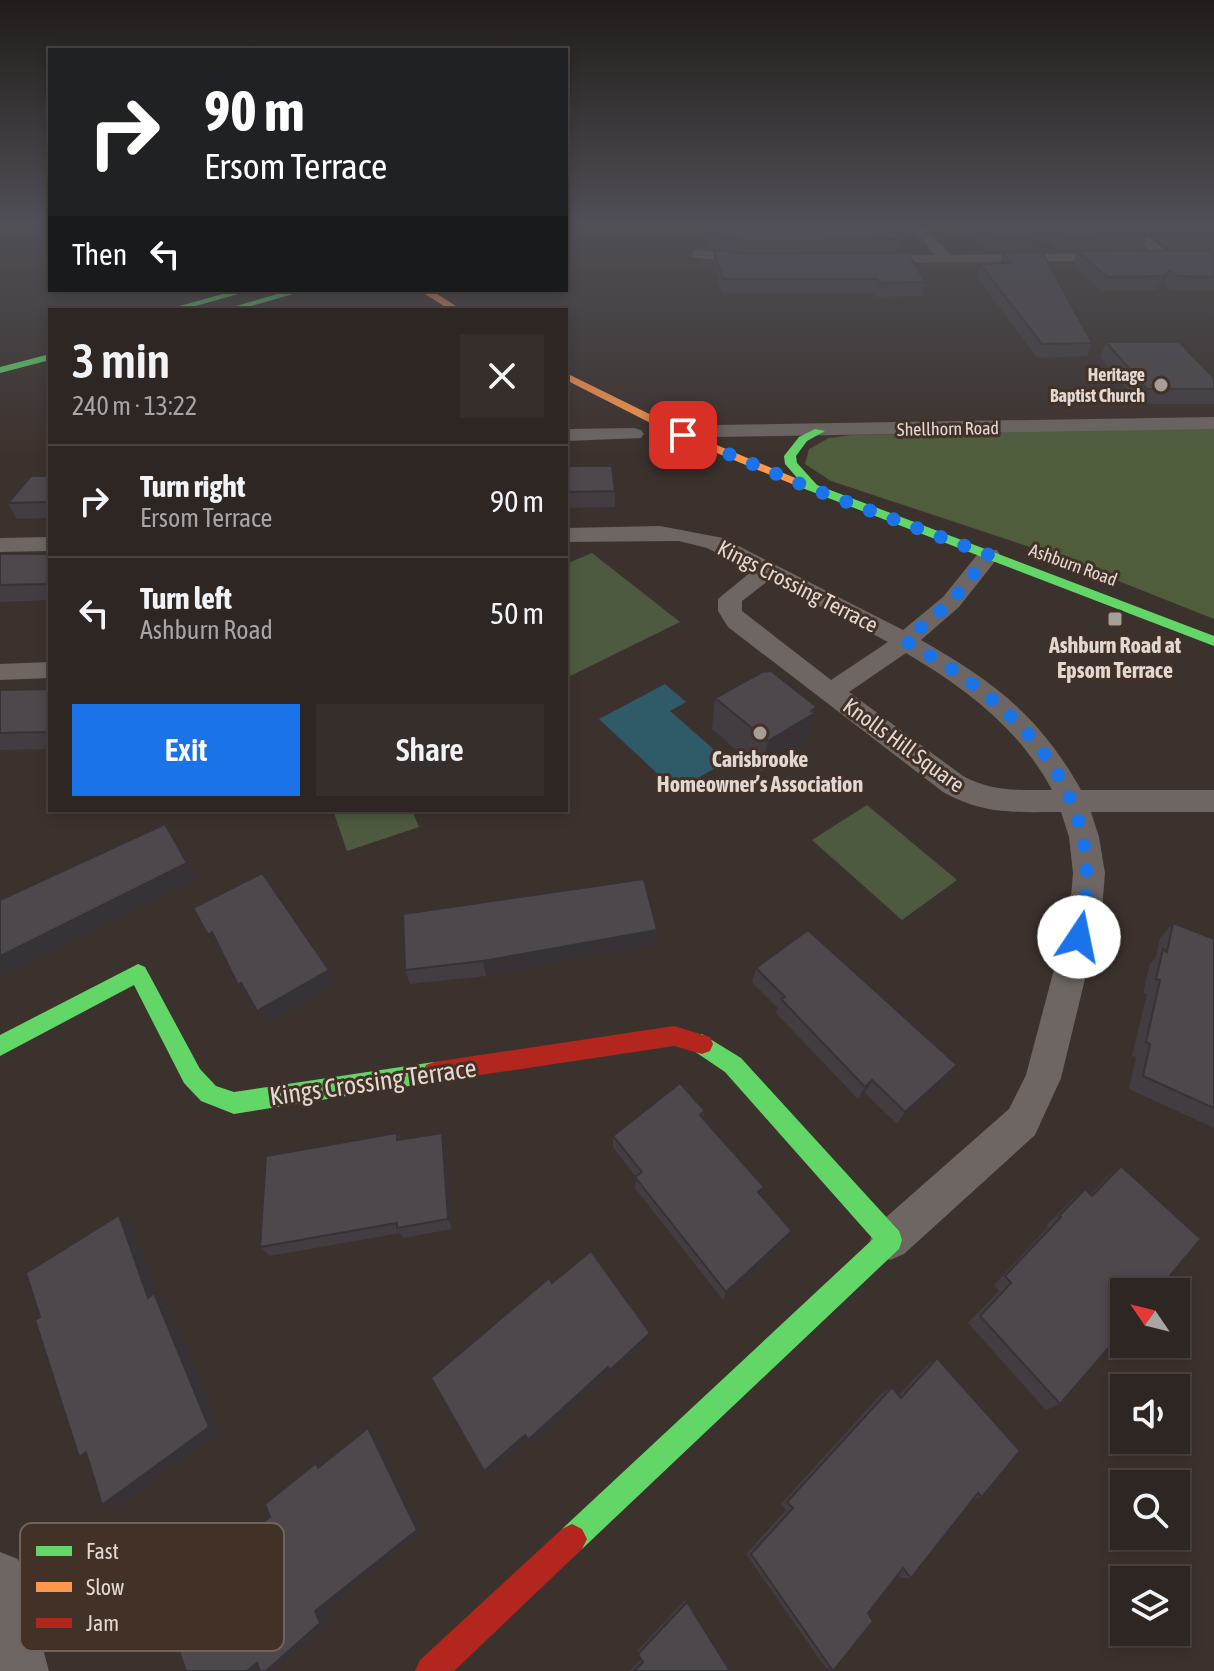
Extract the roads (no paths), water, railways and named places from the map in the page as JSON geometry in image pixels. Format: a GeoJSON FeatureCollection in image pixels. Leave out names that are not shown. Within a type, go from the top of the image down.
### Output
{"type":"FeatureCollection","features":[{"type":"Feature","properties":{"kind":"street"},"geometry":{"type":"LineString","coordinates":[[178,308],[213,299]]}},
{"type":"Feature","properties":{"kind":"street"},"geometry":{"type":"LineString","coordinates":[[234,308],[268,299]]}},
{"type":"Feature","properties":{"kind":"street"},"geometry":{"type":"LineString","coordinates":[[0,354],[48,342]]}},
{"type":"Feature","properties":{"kind":"street"},"geometry":{"type":"LineString","coordinates":[[0,370],[48,358]]}},
{"type":"Feature","properties":{"kind":"street","name":"Ashburn Road"},"geometry":{"type":"LineString","coordinates":[[568,377],[617,405],[815,490],[1214,641]]}},
{"type":"Feature","properties":{"kind":"street","name":"Shellhorn Road"},"geometry":{"type":"LineString","coordinates":[[683,435],[712,431],[1214,423]]}},
{"type":"Feature","properties":{"kind":"street"},"geometry":{"type":"LineString","coordinates":[[815,490],[791,464],[790,456],[803,439],[819,431]]}},
{"type":"Feature","properties":{"kind":"street"},"geometry":{"type":"LineString","coordinates":[[568,435],[634,434]]}},
{"type":"Feature","properties":{"kind":"street","name":"Kings Crossing Terrace"},"geometry":{"type":"LineString","coordinates":[[431,1671],[890,1240],[1022,1122],[1043,1078],[1086,909],[1088,861],[1073,802],[1052,763],[1030,734],[1002,705],[962,674],[905,641],[696,536],[674,533],[568,535]]}},
{"type":"Feature","properties":{"kind":"street"},"geometry":{"type":"LineString","coordinates":[[0,545],[48,544]]}},
{"type":"Feature","properties":{"kind":"street"},"geometry":{"type":"LineString","coordinates":[[830,692],[881,661],[951,602],[989,555]]}},
{"type":"Feature","properties":{"kind":"street","name":"Knolls Hill Square"},"geometry":{"type":"LineString","coordinates":[[768,570],[730,599],[730,611],[737,622],[953,784],[973,795],[996,801],[1214,801]]}},
{"type":"Feature","properties":{"kind":"street"},"geometry":{"type":"LineString","coordinates":[[0,672],[48,670]]}},
{"type":"Feature","properties":{"kind":"street","name":"Kings Crossing Terrace"},"geometry":{"type":"LineString","coordinates":[[0,1046],[138,973],[192,1076],[209,1094],[234,1103],[674,1036],[701,1041],[733,1065],[890,1240]]}},
{"type":"Feature","properties":{"kind":"street"},"geometry":{"type":"LineString","coordinates":[[0,1577],[23,1671]]}},
{"type":"Feature","properties":{"kind":"water"},"geometry":{"type":"Polygon","coordinates":[[[665,684],[686,702],[670,711],[727,761],[676,791],[599,719],[665,684]]]}},
{"type":"Feature","properties":{"kind":"place","name":"Heritage Baptist Church"},"geometry":{"type":"Point","coordinates":[1161,385]}},
{"type":"Feature","properties":{"kind":"place","name":"Ashburn Road at Epsom Terrace"},"geometry":{"type":"Point","coordinates":[1115,619]}},
{"type":"Feature","properties":{"kind":"place","name":"Carisbrooke Homeowner’s Association"},"geometry":{"type":"Point","coordinates":[760,733]}}]}
